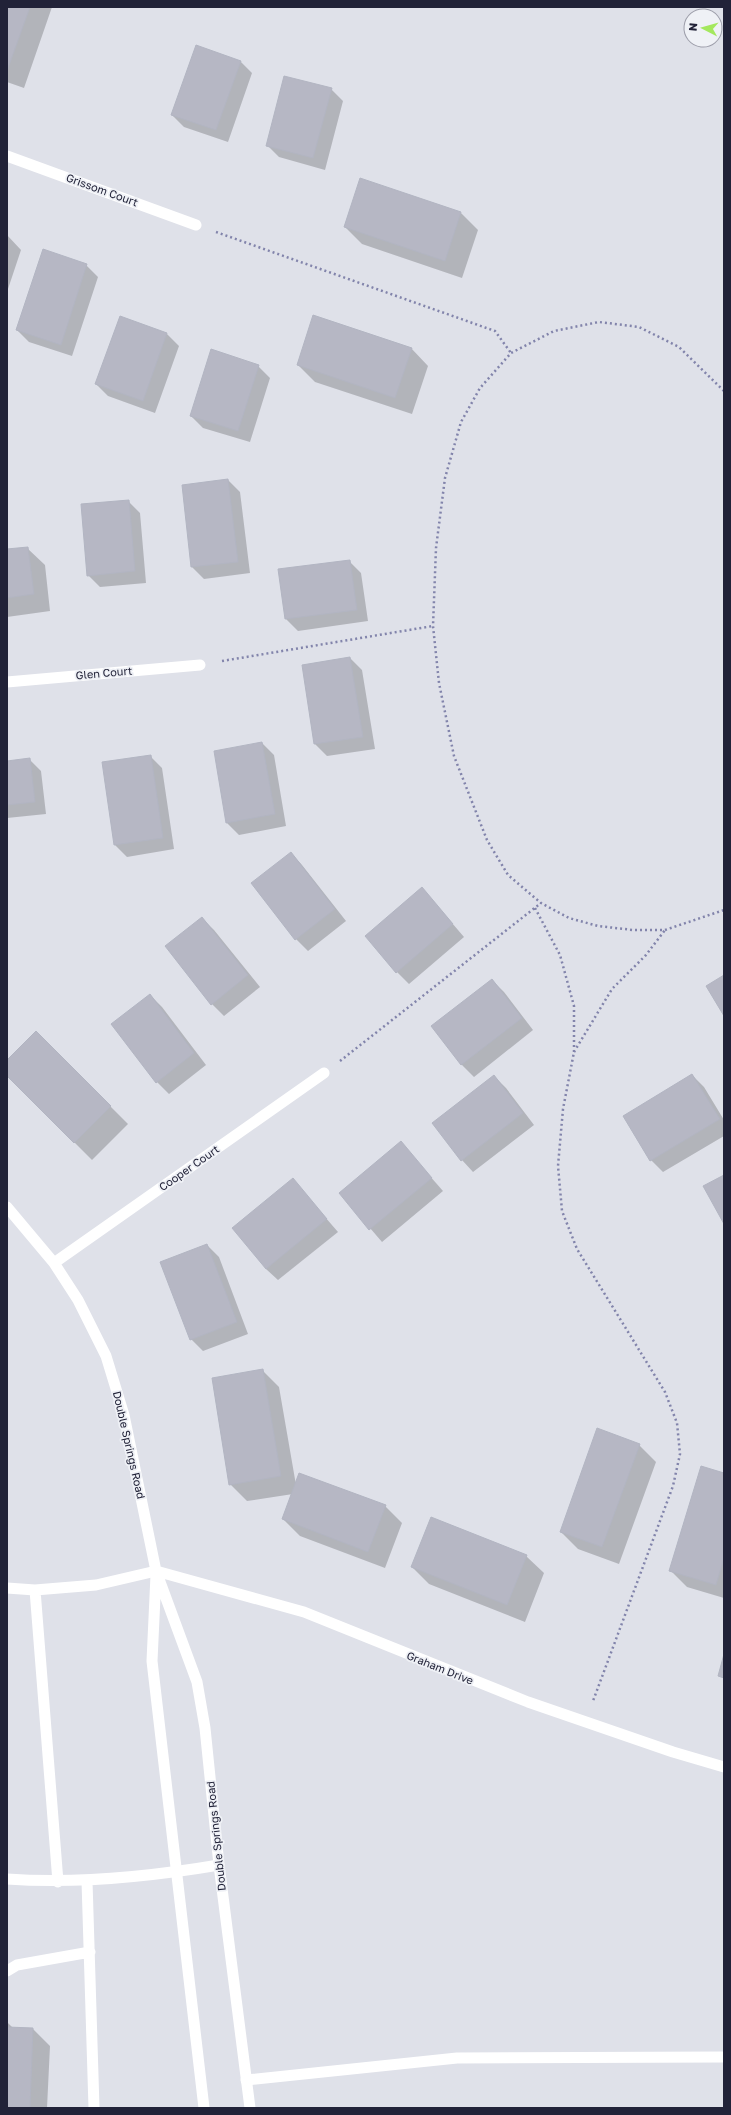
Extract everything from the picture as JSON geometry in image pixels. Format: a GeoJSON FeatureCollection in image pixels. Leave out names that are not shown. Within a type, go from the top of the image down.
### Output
{"type":"FeatureCollection","features":[{"type":"Feature","properties":{"kind":"street","name":"Grissom Court"},"geometry":{"type":"LineString","coordinates":[[7,156],[196,225]]}},
{"type":"Feature","properties":{"kind":"street","name":"Glen Court"},"geometry":{"type":"LineString","coordinates":[[7,682],[200,665]]}},
{"type":"Feature","properties":{"kind":"street","name":"Cooper Court"},"geometry":{"type":"LineString","coordinates":[[54,1263],[324,1073]]}},
{"type":"Feature","properties":{"kind":"street","name":"Double Springs Road"},"geometry":{"type":"LineString","coordinates":[[7,1206],[54,1263],[78,1300],[106,1356],[124,1415],[156,1571],[197,1682],[205,1728],[219,1865],[250,2108]]}},
{"type":"Feature","properties":{"kind":"street","name":"Graham Drive"},"geometry":{"type":"LineString","coordinates":[[156,1571],[304,1612],[482,1685],[586,1722],[724,1768]]}},
{"type":"Feature","properties":{"kind":"street","name":"Double Springs Road"},"geometry":{"type":"LineString","coordinates":[[156,1571],[152,1661],[178,1872],[204,2108]]}},
{"type":"Feature","properties":{"kind":"street"},"geometry":{"type":"LineString","coordinates":[[7,1588],[35,1590],[96,1585],[156,1571]]}},
{"type":"Feature","properties":{"kind":"street"},"geometry":{"type":"LineString","coordinates":[[35,1590],[58,1882]]}},
{"type":"Feature","properties":{"kind":"street"},"geometry":{"type":"LineString","coordinates":[[7,1879],[87,1882],[178,1872],[219,1865]]}},
{"type":"Feature","properties":{"kind":"street"},"geometry":{"type":"LineString","coordinates":[[87,1882],[94,2108]]}},
{"type":"Feature","properties":{"kind":"street"},"geometry":{"type":"LineString","coordinates":[[7,1971],[17,1965],[90,1952]]}},
{"type":"Feature","properties":{"kind":"street"},"geometry":{"type":"LineString","coordinates":[[246,2080],[457,2058],[724,2057]]}},
{"type":"Feature","properties":{"kind":"path"},"geometry":{"type":"LineString","coordinates":[[196,225],[494,331],[511,353]]}},
{"type":"Feature","properties":{"kind":"path"},"geometry":{"type":"LineString","coordinates":[[724,391],[679,347],[639,327],[599,322],[554,330],[511,353],[480,388],[461,422],[445,478],[436,548],[432,626],[439,683],[454,756],[487,840],[508,875],[541,903],[569,918],[598,926],[633,930],[665,930],[724,910]]}},
{"type":"Feature","properties":{"kind":"path"},"geometry":{"type":"LineString","coordinates":[[200,665],[432,626]]}},
{"type":"Feature","properties":{"kind":"path"},"geometry":{"type":"LineString","coordinates":[[324,1073],[541,903]]}},
{"type":"Feature","properties":{"kind":"path"},"geometry":{"type":"LineString","coordinates":[[535,908],[560,955],[574,1006],[574,1052],[563,1109],[558,1166],[562,1211],[577,1248],[665,1392],[677,1423],[680,1454],[673,1486],[586,1722]]}},
{"type":"Feature","properties":{"kind":"path"},"geometry":{"type":"LineString","coordinates":[[574,1052],[612,989],[646,955],[665,930]]}},
{"type":"Feature","properties":{"kind":"building"},"geometry":{"type":"Polygon","coordinates":[[[7,7],[30,7],[7,71],[7,7]]]}},
{"type":"Feature","properties":{"kind":"building"},"geometry":{"type":"Polygon","coordinates":[[[196,45],[241,61],[216,130],[171,115],[196,45]]]}},
{"type":"Feature","properties":{"kind":"building"},"geometry":{"type":"Polygon","coordinates":[[[284,76],[332,88],[313,158],[266,146],[284,76]]]}},
{"type":"Feature","properties":{"kind":"building"},"geometry":{"type":"Polygon","coordinates":[[[360,178],[461,212],[445,261],[344,227],[360,178]]]}},
{"type":"Feature","properties":{"kind":"building"},"geometry":{"type":"Polygon","coordinates":[[[43,249],[87,264],[61,345],[16,330],[43,249]]]}},
{"type":"Feature","properties":{"kind":"building"},"geometry":{"type":"Polygon","coordinates":[[[313,315],[412,348],[395,398],[297,365],[313,315]]]}},
{"type":"Feature","properties":{"kind":"building"},"geometry":{"type":"Polygon","coordinates":[[[120,316],[167,333],[143,401],[95,384],[120,316]]]}},
{"type":"Feature","properties":{"kind":"building"},"geometry":{"type":"Polygon","coordinates":[[[211,349],[259,365],[238,431],[190,416],[211,349]]]}},
{"type":"Feature","properties":{"kind":"building"},"geometry":{"type":"Polygon","coordinates":[[[228,479],[238,562],[191,567],[182,485],[228,479]]]}},
{"type":"Feature","properties":{"kind":"building"},"geometry":{"type":"Polygon","coordinates":[[[129,500],[135,571],[87,576],[81,504],[129,500]]]}},
{"type":"Feature","properties":{"kind":"building"},"geometry":{"type":"Polygon","coordinates":[[[28,547],[34,594],[7,598],[7,549],[28,547]]]}},
{"type":"Feature","properties":{"kind":"building"},"geometry":{"type":"Polygon","coordinates":[[[350,560],[357,610],[285,619],[278,569],[350,560]]]}},
{"type":"Feature","properties":{"kind":"building"},"geometry":{"type":"Polygon","coordinates":[[[350,657],[363,737],[314,744],[302,665],[350,657]]]}},
{"type":"Feature","properties":{"kind":"building"},"geometry":{"type":"Polygon","coordinates":[[[262,742],[275,814],[226,823],[214,751],[262,742]]]}},
{"type":"Feature","properties":{"kind":"building"},"geometry":{"type":"Polygon","coordinates":[[[151,755],[163,838],[114,845],[102,762],[151,755]]]}},
{"type":"Feature","properties":{"kind":"building"},"geometry":{"type":"Polygon","coordinates":[[[30,758],[35,802],[7,805],[7,761],[30,758]]]}},
{"type":"Feature","properties":{"kind":"building"},"geometry":{"type":"Polygon","coordinates":[[[291,852],[335,909],[295,940],[251,883],[291,852]]]}},
{"type":"Feature","properties":{"kind":"building"},"geometry":{"type":"Polygon","coordinates":[[[422,887],[453,924],[396,973],[365,936],[422,887]]]}},
{"type":"Feature","properties":{"kind":"building"},"geometry":{"type":"Polygon","coordinates":[[[202,917],[248,975],[211,1005],[165,946],[202,917]]]}},
{"type":"Feature","properties":{"kind":"building"},"geometry":{"type":"Polygon","coordinates":[[[724,975],[724,1016],[706,986],[724,975]]]}},
{"type":"Feature","properties":{"kind":"building"},"geometry":{"type":"Polygon","coordinates":[[[492,979],[522,1018],[461,1065],[431,1026],[492,979]]]}},
{"type":"Feature","properties":{"kind":"building"},"geometry":{"type":"Polygon","coordinates":[[[150,994],[194,1053],[156,1083],[111,1024],[150,994]]]}},
{"type":"Feature","properties":{"kind":"building"},"geometry":{"type":"Polygon","coordinates":[[[36,1031],[111,1106],[74,1143],[7,1076],[7,1060],[36,1031]]]}},
{"type":"Feature","properties":{"kind":"building"},"geometry":{"type":"Polygon","coordinates":[[[692,1074],[720,1119],[650,1161],[623,1116],[692,1074]]]}},
{"type":"Feature","properties":{"kind":"building"},"geometry":{"type":"Polygon","coordinates":[[[494,1075],[523,1113],[461,1161],[432,1123],[494,1075]]]}},
{"type":"Feature","properties":{"kind":"building"},"geometry":{"type":"Polygon","coordinates":[[[401,1141],[432,1178],[369,1230],[339,1193],[401,1141]]]}},
{"type":"Feature","properties":{"kind":"building"},"geometry":{"type":"Polygon","coordinates":[[[724,1175],[724,1224],[703,1186],[724,1175]]]}},
{"type":"Feature","properties":{"kind":"building"},"geometry":{"type":"Polygon","coordinates":[[[293,1178],[327,1219],[266,1269],[232,1228],[293,1178]]]}},
{"type":"Feature","properties":{"kind":"building"},"geometry":{"type":"Polygon","coordinates":[[[207,1244],[237,1322],[190,1340],[160,1262],[207,1244]]]}},
{"type":"Feature","properties":{"kind":"building"},"geometry":{"type":"Polygon","coordinates":[[[263,1369],[281,1476],[229,1485],[212,1378],[263,1369]]]}},
{"type":"Feature","properties":{"kind":"building"},"geometry":{"type":"Polygon","coordinates":[[[597,1428],[640,1444],[602,1547],[560,1532],[597,1428]]]}},
{"type":"Feature","properties":{"kind":"building"},"geometry":{"type":"Polygon","coordinates":[[[701,1466],[724,1473],[724,1558],[716,1585],[669,1571],[701,1466]]]}},
{"type":"Feature","properties":{"kind":"building"},"geometry":{"type":"Polygon","coordinates":[[[299,1473],[386,1505],[368,1552],[282,1519],[299,1473]]]}},
{"type":"Feature","properties":{"kind":"building"},"geometry":{"type":"Polygon","coordinates":[[[431,1517],[527,1555],[507,1605],[411,1567],[431,1517]]]}},
{"type":"Feature","properties":{"kind":"building"},"geometry":{"type":"Polygon","coordinates":[[[724,1654],[724,1678],[718,1676],[724,1654]]]}},
{"type":"Feature","properties":{"kind":"building"},"geometry":{"type":"Polygon","coordinates":[[[7,2027],[33,2028],[30,2108],[7,2108],[7,2027]]]}}]}
